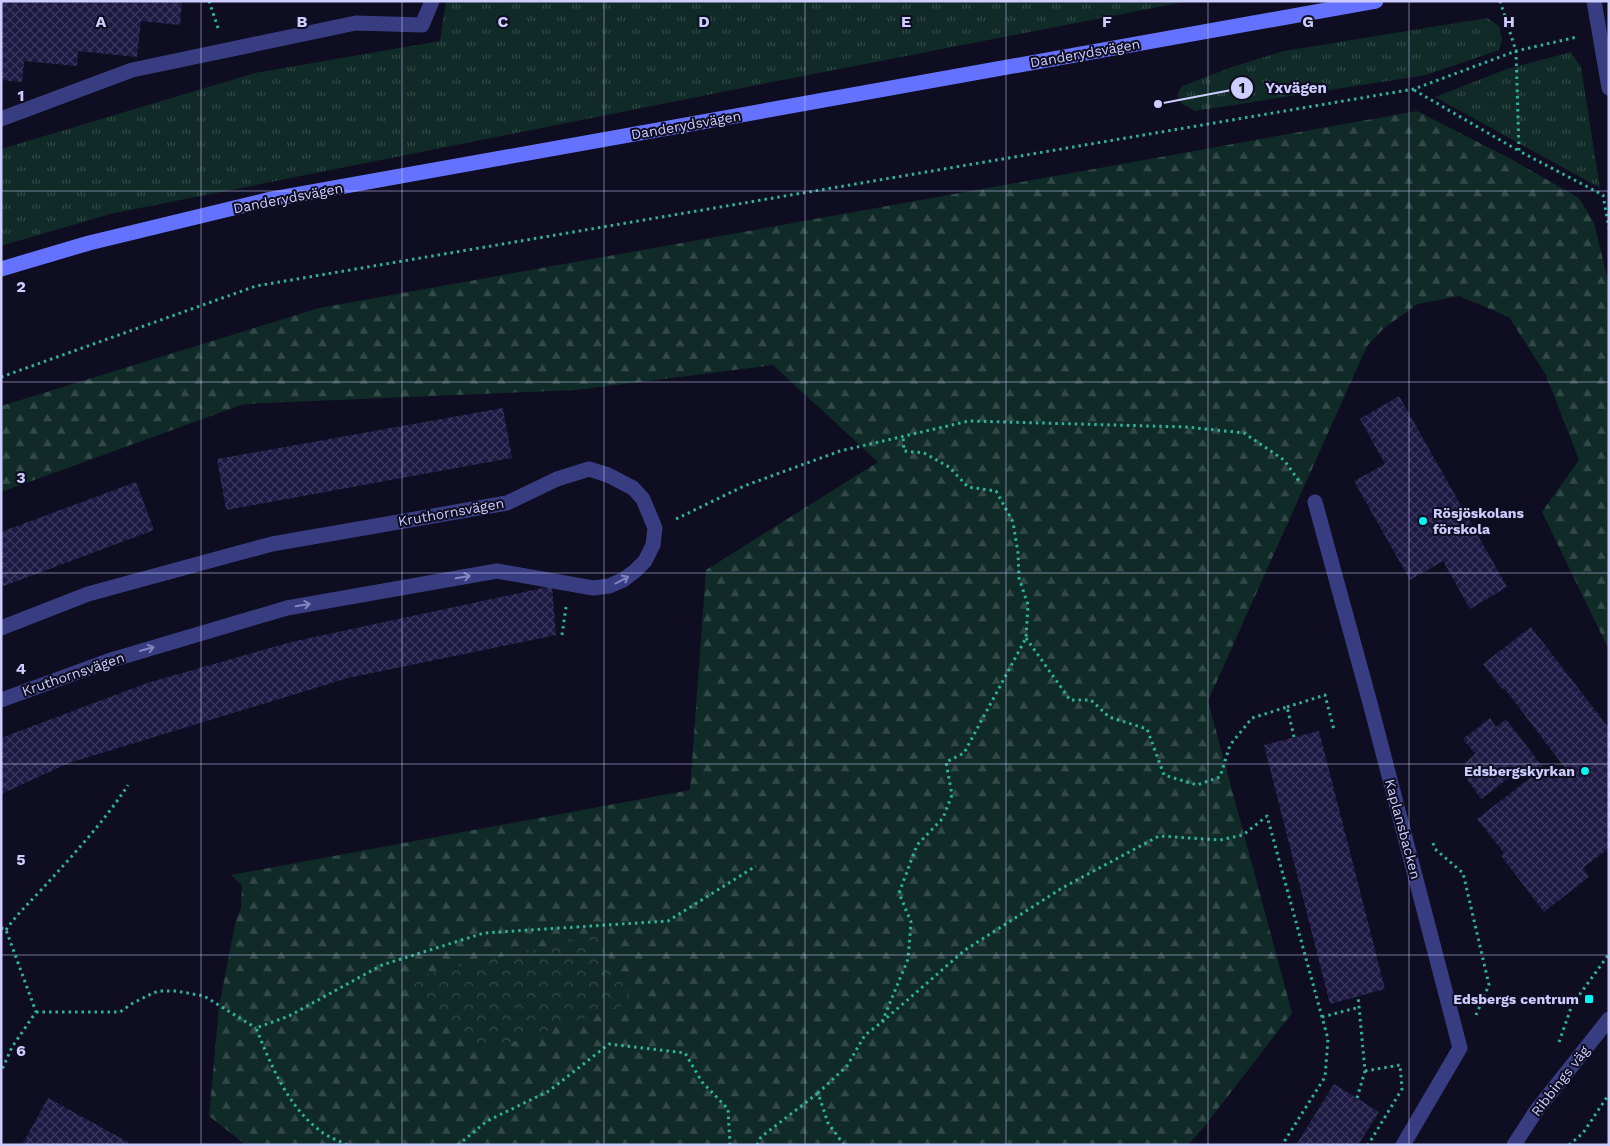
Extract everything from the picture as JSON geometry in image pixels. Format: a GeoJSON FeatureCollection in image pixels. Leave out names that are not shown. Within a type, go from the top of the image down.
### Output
{"type":"FeatureCollection","features":[{"type":"Feature","properties":{"kind":"main road","name":"Danderydsvägen"},"geometry":{"type":"LineString","coordinates":[[1,269],[89,243],[267,200],[1376,1]]}},
{"type":"Feature","properties":{"kind":"street"},"geometry":{"type":"LineString","coordinates":[[1,119],[132,70],[356,22],[422,25],[432,1]]}},
{"type":"Feature","properties":{"kind":"street"},"geometry":{"type":"LineString","coordinates":[[1594,1],[1609,88]]}},
{"type":"Feature","properties":{"kind":"street","name":"Kruthornsvägen"},"geometry":{"type":"LineString","coordinates":[[1,628],[88,594],[272,544],[507,503],[557,479],[589,469],[633,488],[643,499],[655,528],[653,545],[645,561],[623,580],[609,586],[593,588],[497,571],[287,608],[108,660],[1,700]]}},
{"type":"Feature","properties":{"kind":"street","name":"Kaplansbacken"},"geometry":{"type":"LineString","coordinates":[[1315,502],[1460,1048],[1403,1145]]}},
{"type":"Feature","properties":{"kind":"street","name":"Ribbings väg"},"geometry":{"type":"LineString","coordinates":[[1514,1145],[1536,1111],[1609,1019]]}},
{"type":"Feature","properties":{"kind":"path"},"geometry":{"type":"LineString","coordinates":[[1500,1],[1516,51],[1519,151]]}},
{"type":"Feature","properties":{"kind":"path"},"geometry":{"type":"LineString","coordinates":[[1,377],[256,286],[1414,90],[1516,51],[1598,32]]}},
{"type":"Feature","properties":{"kind":"path"},"geometry":{"type":"LineString","coordinates":[[1414,90],[1519,151],[1603,195],[1609,228]]}},
{"type":"Feature","properties":{"kind":"path"},"geometry":{"type":"LineString","coordinates":[[655,528],[762,480],[840,450],[968,421],[1186,427],[1244,432],[1284,460],[1315,502]]}},
{"type":"Feature","properties":{"kind":"path"},"geometry":{"type":"LineString","coordinates":[[882,1022],[908,959],[910,922],[900,894],[917,845],[943,818],[952,795],[946,762],[964,753],[1026,638],[1028,604],[1019,578],[1018,553],[1012,522],[996,492],[968,487],[949,467],[924,453],[904,451],[902,436]]}},
{"type":"Feature","properties":{"kind":"path"},"geometry":{"type":"LineString","coordinates":[[1026,638],[1070,700],[1091,700],[1110,717],[1147,729],[1164,776],[1198,784],[1220,777],[1230,745],[1252,718],[1325,695],[1334,730]]}},
{"type":"Feature","properties":{"kind":"path"},"geometry":{"type":"LineString","coordinates":[[1287,707],[1294,737]]}},
{"type":"Feature","properties":{"kind":"path"},"geometry":{"type":"LineString","coordinates":[[6,930],[16,915],[77,849],[119,799],[128,784]]}},
{"type":"Feature","properties":{"kind":"path"},"geometry":{"type":"LineString","coordinates":[[757,1145],[761,1137],[818,1093],[848,1066],[865,1035],[965,950],[1062,888],[1159,836],[1220,840],[1243,835],[1267,816],[1328,1040],[1325,1077],[1282,1145]]}},
{"type":"Feature","properties":{"kind":"path"},"geometry":{"type":"LineString","coordinates":[[256,1028],[289,1016],[382,965],[484,933],[668,921],[756,866]]}},
{"type":"Feature","properties":{"kind":"path"},"geometry":{"type":"LineString","coordinates":[[1,928],[6,930],[36,1012]]}},
{"type":"Feature","properties":{"kind":"path"},"geometry":{"type":"LineString","coordinates":[[36,1012],[120,1012],[153,993],[176,991],[204,996],[256,1028],[276,1074],[292,1101],[320,1131],[347,1145]]}},
{"type":"Feature","properties":{"kind":"path"},"geometry":{"type":"LineString","coordinates":[[1357,1098],[1366,1071],[1358,996]]}},
{"type":"Feature","properties":{"kind":"path"},"geometry":{"type":"LineString","coordinates":[[1322,1017],[1360,1007]]}},
{"type":"Feature","properties":{"kind":"path"},"geometry":{"type":"LineString","coordinates":[[1,1072],[12,1047],[36,1012]]}},
{"type":"Feature","properties":{"kind":"path"},"geometry":{"type":"LineString","coordinates":[[458,1145],[487,1121],[549,1092],[609,1044],[685,1053],[702,1082],[728,1109],[730,1145]]}},
{"type":"Feature","properties":{"kind":"path"},"geometry":{"type":"LineString","coordinates":[[1366,1071],[1400,1066],[1402,1089],[1368,1145]]}},
{"type":"Feature","properties":{"kind":"path"},"geometry":{"type":"LineString","coordinates":[[818,1093],[828,1123],[844,1145]]}},
{"type":"Feature","properties":{"kind":"path"},"geometry":{"type":"LineString","coordinates":[[1569,1145],[1583,1133],[1609,1094]]}},
{"type":"Feature","properties":{"kind":"green space"},"geometry":{"type":"Polygon","coordinates":[[[446,1],[1189,1],[110,214],[1,246],[1,149],[255,73],[440,41],[446,1]]]}},
{"type":"Feature","properties":{"kind":"green space"},"geometry":{"type":"Polygon","coordinates":[[[1487,18],[1499,26],[1502,40],[1499,50],[1426,75],[1195,111],[1182,104],[1177,95],[1182,86],[1232,67],[1284,51],[1487,18]]]}},
{"type":"Feature","properties":{"kind":"green space"},"geometry":{"type":"Polygon","coordinates":[[[1571,52],[1581,67],[1600,188],[1435,97],[1507,69],[1571,52]]]}},
{"type":"Feature","properties":{"kind":"green space"},"geometry":{"type":"Polygon","coordinates":[[[1417,111],[1511,159],[1579,198],[1594,223],[1609,285],[1609,650],[1542,512],[1579,460],[1546,375],[1509,317],[1459,296],[1418,304],[1384,328],[1367,346],[1208,701],[1292,1013],[1188,1145],[246,1145],[209,1116],[219,1007],[235,924],[241,908],[242,885],[231,875],[690,790],[706,570],[878,462],[773,365],[576,390],[244,404],[1,492],[1,406],[319,308],[1417,111]]]}},
{"type":"Feature","properties":{"kind":"green space"},"geometry":{"type":"Polygon","coordinates":[[[597,935],[632,1002],[480,1053],[404,979],[597,935]]]}},
{"type":"Feature","properties":{"kind":"building"},"geometry":{"type":"Polygon","coordinates":[[[1,1],[182,1],[180,25],[141,21],[137,57],[78,51],[77,66],[24,61],[22,82],[1,80],[1,1]]]}},
{"type":"Feature","properties":{"kind":"building","name":"Rösjöskolans förskola"},"geometry":{"type":"Polygon","coordinates":[[[1399,396],[1507,587],[1470,609],[1443,561],[1410,580],[1354,481],[1385,464],[1360,419],[1399,396]]]}},
{"type":"Feature","properties":{"kind":"building"},"geometry":{"type":"Polygon","coordinates":[[[503,408],[512,458],[226,510],[217,459],[503,408]]]}},
{"type":"Feature","properties":{"kind":"building"},"geometry":{"type":"Polygon","coordinates":[[[136,482],[154,530],[1,587],[1,532],[136,482]]]}},
{"type":"Feature","properties":{"kind":"building"},"geometry":{"type":"Polygon","coordinates":[[[552,586],[556,635],[348,678],[69,763],[1,794],[1,738],[147,683],[291,642],[552,586]]]}},
{"type":"Feature","properties":{"kind":"building","name":"Edsbergskyrkan"},"geometry":{"type":"Polygon","coordinates":[[[1531,627],[1609,728],[1609,848],[1583,868],[1589,877],[1544,912],[1501,856],[1504,853],[1477,819],[1530,778],[1522,768],[1481,799],[1467,779],[1474,774],[1465,763],[1475,754],[1463,739],[1490,718],[1496,727],[1506,719],[1552,779],[1565,768],[1504,688],[1502,689],[1483,664],[1531,627]]]}},
{"type":"Feature","properties":{"kind":"building"},"geometry":{"type":"Polygon","coordinates":[[[1319,731],[1385,989],[1330,1004],[1264,745],[1319,731]]]}},
{"type":"Feature","properties":{"kind":"building"},"geometry":{"type":"Polygon","coordinates":[[[1334,1084],[1379,1112],[1358,1145],[1296,1145],[1334,1084]]]}},
{"type":"Feature","properties":{"kind":"building"},"geometry":{"type":"Polygon","coordinates":[[[48,1098],[128,1142],[126,1145],[27,1145],[23,1143],[48,1098]]]}},
{"type":"Feature","properties":{"kind":"place","name":"Yxvägen"},"geometry":{"type":"Point","coordinates":[1158,104]}},
{"type":"Feature","properties":{"kind":"place","name":"Rösjöskolans förskola"},"geometry":{"type":"Point","coordinates":[1423,521]}},
{"type":"Feature","properties":{"kind":"place","name":"Edsbergskyrkan"},"geometry":{"type":"Point","coordinates":[1585,771]}},
{"type":"Feature","properties":{"kind":"place","name":"Edsbergs centrum"},"geometry":{"type":"Point","coordinates":[1589,999]}}]}
